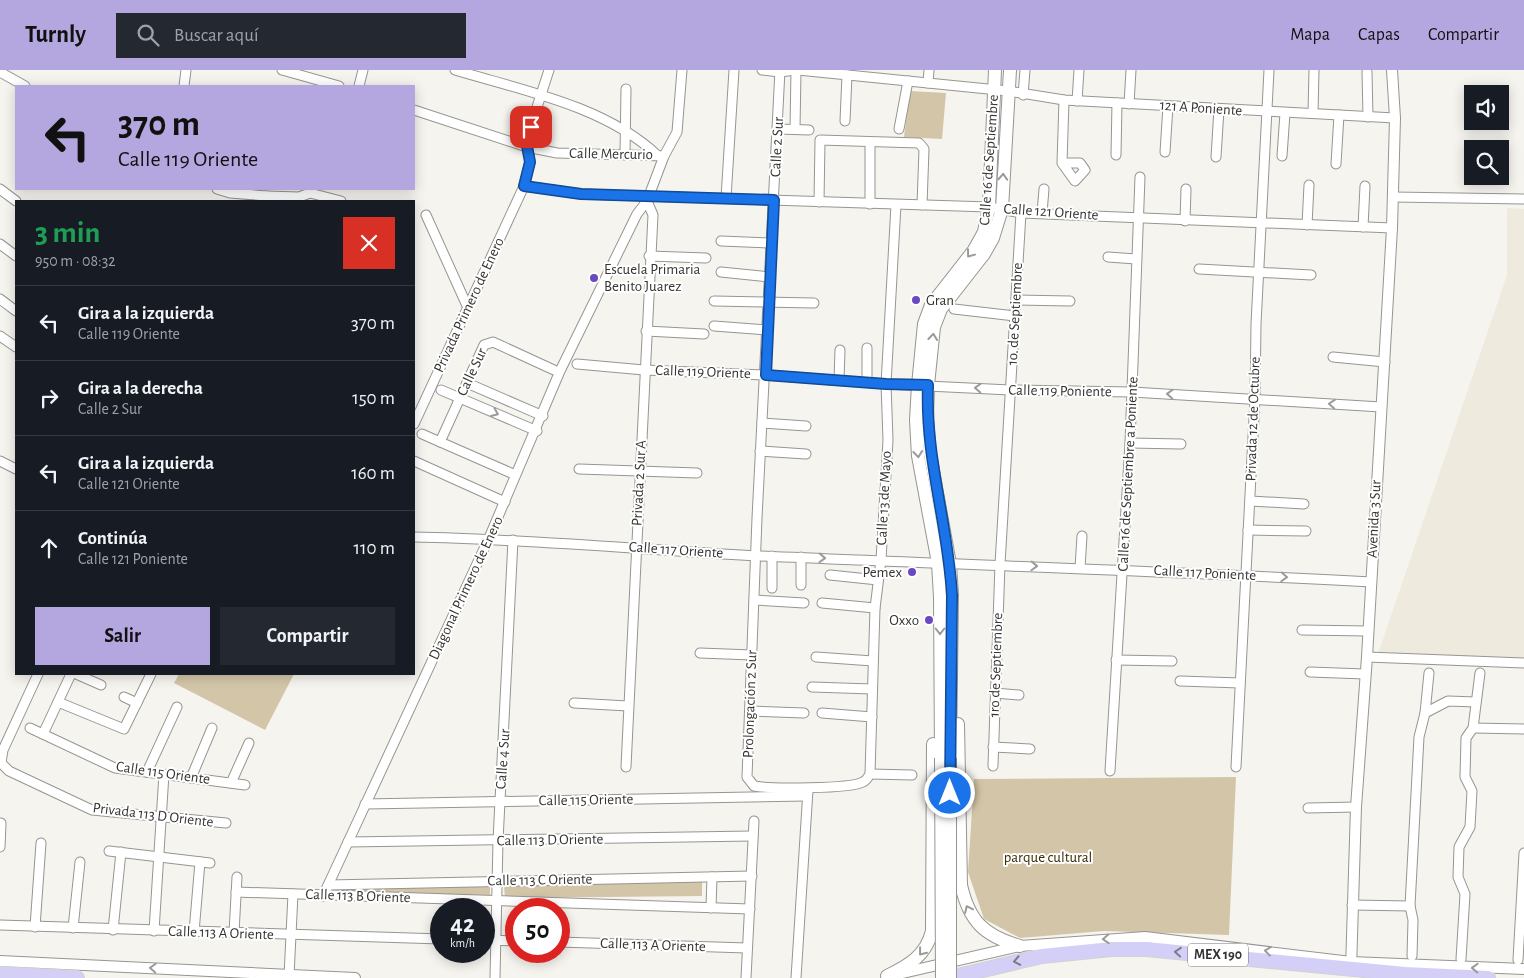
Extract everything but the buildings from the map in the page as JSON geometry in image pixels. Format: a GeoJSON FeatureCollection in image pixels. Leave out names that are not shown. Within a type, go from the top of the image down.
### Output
{"type":"FeatureCollection","features":[{"type":"Feature","properties":{"kind":"highway","name":"MEX 190"},"geometry":{"type":"LineString","coordinates":[[950,978],[1042,956],[1112,949],[1155,950],[1351,965],[1406,974],[1488,978]]}},
{"type":"Feature","properties":{"kind":"highway"},"geometry":{"type":"LineString","coordinates":[[0,974],[77,978]]}},
{"type":"Feature","properties":{"kind":"main road","name":"Calle 16 de Septiembre"},"geometry":{"type":"LineString","coordinates":[[995,70],[995,208]]}},
{"type":"Feature","properties":{"kind":"main road","name":"Calle 16 de Septiembre"},"geometry":{"type":"LineString","coordinates":[[950,978],[944,564],[918,456],[916,420],[923,385],[924,324],[931,305],[974,250],[995,208],[1010,70]]}},
{"type":"Feature","properties":{"kind":"main road"},"geometry":{"type":"LineString","coordinates":[[945,682],[958,719],[961,885],[965,902],[979,926],[1003,941],[1020,946]]}},
{"type":"Feature","properties":{"kind":"main road"},"geometry":{"type":"LineString","coordinates":[[884,977],[917,958],[926,947],[932,931],[933,722],[945,682]]}},
{"type":"Feature","properties":{"kind":"main road","name":"Calle 16 de Septiembre"},"geometry":{"type":"LineString","coordinates":[[942,978],[946,758]]}},
{"type":"Feature","properties":{"kind":"street"},"geometry":{"type":"LineString","coordinates":[[184,85],[186,70]]}},
{"type":"Feature","properties":{"kind":"street"},"geometry":{"type":"LineString","coordinates":[[282,70],[334,85]]}},
{"type":"Feature","properties":{"kind":"street"},"geometry":{"type":"LineString","coordinates":[[359,85],[363,70]]}},
{"type":"Feature","properties":{"kind":"street"},"geometry":{"type":"LineString","coordinates":[[454,70],[540,96],[611,121],[661,155]]}},
{"type":"Feature","properties":{"kind":"street","name":"Privada Primero de Enero"},"geometry":{"type":"LineString","coordinates":[[415,422],[524,186],[530,162],[527,146],[549,70]]}},
{"type":"Feature","properties":{"kind":"street"},"geometry":{"type":"LineString","coordinates":[[648,198],[661,155],[677,132],[682,70]]}},
{"type":"Feature","properties":{"kind":"street"},"geometry":{"type":"LineString","coordinates":[[726,198],[734,70]]}},
{"type":"Feature","properties":{"kind":"street","name":"121 A Poniente"},"geometry":{"type":"LineString","coordinates":[[762,70],[825,71],[848,75],[875,74],[908,81],[1008,91],[1023,95],[1077,101],[1395,118]]}},
{"type":"Feature","properties":{"kind":"street"},"geometry":{"type":"LineString","coordinates":[[795,129],[796,70]]}},
{"type":"Feature","properties":{"kind":"street"},"geometry":{"type":"LineString","coordinates":[[928,83],[929,70]]}},
{"type":"Feature","properties":{"kind":"street"},"geometry":{"type":"LineString","coordinates":[[1023,95],[1026,70]]}},
{"type":"Feature","properties":{"kind":"street"},"geometry":{"type":"LineString","coordinates":[[1077,101],[1079,70]]}},
{"type":"Feature","properties":{"kind":"street"},"geometry":{"type":"LineString","coordinates":[[1129,104],[1131,70]]}},
{"type":"Feature","properties":{"kind":"street","name":"Privada 12 de Octubre"},"geometry":{"type":"LineString","coordinates":[[1236,767],[1255,398],[1256,324],[1268,70]]}},
{"type":"Feature","properties":{"kind":"street"},"geometry":{"type":"LineString","coordinates":[[1313,113],[1314,70]]}},
{"type":"Feature","properties":{"kind":"street","name":"Avenida 3 Sur"},"geometry":{"type":"LineString","coordinates":[[1351,965],[1356,807],[1366,674],[1392,228],[1395,118],[1392,70]]}},
{"type":"Feature","properties":{"kind":"street","name":"Calle 2 Sur"},"geometry":{"type":"LineString","coordinates":[[766,375],[780,71]]}},
{"type":"Feature","properties":{"kind":"street"},"geometry":{"type":"LineString","coordinates":[[0,72],[23,85]]}},
{"type":"Feature","properties":{"kind":"street"},"geometry":{"type":"LineString","coordinates":[[1367,72],[1368,117]]}},
{"type":"Feature","properties":{"kind":"street"},"geometry":{"type":"LineString","coordinates":[[845,121],[848,75]]}},
{"type":"Feature","properties":{"kind":"street"},"geometry":{"type":"LineString","coordinates":[[899,130],[908,81]]}},
{"type":"Feature","properties":{"kind":"street"},"geometry":{"type":"LineString","coordinates":[[625,154],[626,89]]}},
{"type":"Feature","properties":{"kind":"street"},"geometry":{"type":"LineString","coordinates":[[1062,163],[1064,100]]}},
{"type":"Feature","properties":{"kind":"street"},"geometry":{"type":"LineString","coordinates":[[1116,155],[1117,103]]}},
{"type":"Feature","properties":{"kind":"street"},"geometry":{"type":"LineString","coordinates":[[1166,152],[1168,106]]}},
{"type":"Feature","properties":{"kind":"street"},"geometry":{"type":"LineString","coordinates":[[1216,157],[1219,109]]}},
{"type":"Feature","properties":{"kind":"street","name":"Calle Mercurio"},"geometry":{"type":"LineString","coordinates":[[415,110],[527,146],[570,154],[661,155]]}},
{"type":"Feature","properties":{"kind":"street"},"geometry":{"type":"LineString","coordinates":[[1282,156],[1285,113]]}},
{"type":"Feature","properties":{"kind":"street"},"geometry":{"type":"LineString","coordinates":[[1336,164],[1340,115]]}},
{"type":"Feature","properties":{"kind":"street"},"geometry":{"type":"LineString","coordinates":[[778,128],[809,130]]}},
{"type":"Feature","properties":{"kind":"street"},"geometry":{"type":"LineString","coordinates":[[819,202],[820,140],[923,145],[922,205]]}},
{"type":"Feature","properties":{"kind":"street"},"geometry":{"type":"LineString","coordinates":[[870,142],[870,204]]}},
{"type":"Feature","properties":{"kind":"street","name":"Calle 16 de Septiembre a Poniente"},"geometry":{"type":"LineString","coordinates":[[1110,771],[1116,660],[1124,569],[1140,177]]}},
{"type":"Feature","properties":{"kind":"street"},"geometry":{"type":"LineString","coordinates":[[1307,225],[1309,185]]}},
{"type":"Feature","properties":{"kind":"street","name":"Calle 121 Oriente"},"geometry":{"type":"LineString","coordinates":[[524,186],[581,194],[648,198],[726,198],[922,205],[995,208],[1021,213],[1392,228]]}},
{"type":"Feature","properties":{"kind":"street"},"geometry":{"type":"LineString","coordinates":[[1363,227],[1364,186]]}},
{"type":"Feature","properties":{"kind":"street"},"geometry":{"type":"LineString","coordinates":[[0,189],[15,200]]}},
{"type":"Feature","properties":{"kind":"street"},"geometry":{"type":"LineString","coordinates":[[1042,213],[1044,189]]}},
{"type":"Feature","properties":{"kind":"street"},"geometry":{"type":"LineString","coordinates":[[1185,221],[1186,189]]}},
{"type":"Feature","properties":{"kind":"street"},"geometry":{"type":"LineString","coordinates":[[220,190],[266,199],[299,197],[310,191],[338,200]]}},
{"type":"Feature","properties":{"kind":"street"},"geometry":{"type":"LineString","coordinates":[[1393,197],[1524,199]]}},
{"type":"Feature","properties":{"kind":"street","name":"Privada 2 Sur A"},"geometry":{"type":"LineString","coordinates":[[626,767],[652,215],[648,198]]}},
{"type":"Feature","properties":{"kind":"street","name":"Diagonal Primero de Enero"},"geometry":{"type":"LineString","coordinates":[[323,896],[489,538],[543,416],[560,371],[637,214],[648,198]]}},
{"type":"Feature","properties":{"kind":"street","name":"Calle 13 de Mayo"},"geometry":{"type":"LineString","coordinates":[[870,774],[875,608],[881,560],[888,440],[886,384],[896,205]]}},
{"type":"Feature","properties":{"kind":"street","name":"1o. de Septiembre"},"geometry":{"type":"LineString","coordinates":[[1000,564],[1021,213]]}},
{"type":"Feature","properties":{"kind":"street"},"geometry":{"type":"LineString","coordinates":[[426,215],[468,308]]}},
{"type":"Feature","properties":{"kind":"street"},"geometry":{"type":"LineString","coordinates":[[721,241],[771,242]]}},
{"type":"Feature","properties":{"kind":"street"},"geometry":{"type":"LineString","coordinates":[[0,244],[15,255]]}},
{"type":"Feature","properties":{"kind":"street"},"geometry":{"type":"LineString","coordinates":[[649,256],[706,258]]}},
{"type":"Feature","properties":{"kind":"street"},"geometry":{"type":"LineString","coordinates":[[1108,257],[1136,258]]}},
{"type":"Feature","properties":{"kind":"street"},"geometry":{"type":"LineString","coordinates":[[1199,269],[1311,275]]}},
{"type":"Feature","properties":{"kind":"street"},"geometry":{"type":"LineString","coordinates":[[721,272],[770,277]]}},
{"type":"Feature","properties":{"kind":"street"},"geometry":{"type":"LineString","coordinates":[[0,300],[15,310]]}},
{"type":"Feature","properties":{"kind":"street"},"geometry":{"type":"LineString","coordinates":[[1016,300],[1070,301]]}},
{"type":"Feature","properties":{"kind":"street"},"geometry":{"type":"LineString","coordinates":[[714,301],[814,303]]}},
{"type":"Feature","properties":{"kind":"street"},"geometry":{"type":"LineString","coordinates":[[954,309],[1015,316]]}},
{"type":"Feature","properties":{"kind":"street"},"geometry":{"type":"LineString","coordinates":[[714,326],[767,330]]}},
{"type":"Feature","properties":{"kind":"street"},"geometry":{"type":"LineString","coordinates":[[646,331],[704,334]]}},
{"type":"Feature","properties":{"kind":"street"},"geometry":{"type":"LineString","coordinates":[[0,336],[15,346]]}},
{"type":"Feature","properties":{"kind":"street","name":"Calle Sur"},"geometry":{"type":"LineString","coordinates":[[440,442],[484,345],[488,342],[493,342],[554,370]]}},
{"type":"Feature","properties":{"kind":"street"},"geometry":{"type":"LineString","coordinates":[[867,348],[867,381]]}},
{"type":"Feature","properties":{"kind":"street"},"geometry":{"type":"LineString","coordinates":[[839,380],[840,350]]}},
{"type":"Feature","properties":{"kind":"street"},"geometry":{"type":"LineString","coordinates":[[1333,357],[1385,362]]}},
{"type":"Feature","properties":{"kind":"street","name":"Calle 119 Oriente"},"geometry":{"type":"LineString","coordinates":[[577,364],[644,370],[766,375],[923,385]]}},
{"type":"Feature","properties":{"kind":"street","name":"Prolongación 2 Sur"},"geometry":{"type":"LineString","coordinates":[[766,375],[755,555],[748,781],[754,786],[762,788],[808,792]]}},
{"type":"Feature","properties":{"kind":"street"},"geometry":{"type":"LineString","coordinates":[[466,383],[543,416]]}},
{"type":"Feature","properties":{"kind":"street","name":"Calle 119 Poniente"},"geometry":{"type":"LineString","coordinates":[[923,385],[1010,390],[1132,392],[1381,407]]}},
{"type":"Feature","properties":{"kind":"street"},"geometry":{"type":"LineString","coordinates":[[442,390],[536,431]]}},
{"type":"Feature","properties":{"kind":"street"},"geometry":{"type":"LineString","coordinates":[[762,423],[806,426]]}},
{"type":"Feature","properties":{"kind":"street"},"geometry":{"type":"LineString","coordinates":[[422,434],[511,473]]}},
{"type":"Feature","properties":{"kind":"street"},"geometry":{"type":"LineString","coordinates":[[1130,443],[1180,444]]}},
{"type":"Feature","properties":{"kind":"street"},"geometry":{"type":"LineString","coordinates":[[760,452],[806,454]]}},
{"type":"Feature","properties":{"kind":"street"},"geometry":{"type":"LineString","coordinates":[[0,461],[15,468]]}},
{"type":"Feature","properties":{"kind":"street"},"geometry":{"type":"LineString","coordinates":[[415,461],[505,502]]}},
{"type":"Feature","properties":{"kind":"street"},"geometry":{"type":"LineString","coordinates":[[579,469],[698,473]]}},
{"type":"Feature","properties":{"kind":"street"},"geometry":{"type":"LineString","coordinates":[[1250,501],[1304,504]]}},
{"type":"Feature","properties":{"kind":"street"},"geometry":{"type":"LineString","coordinates":[[1248,530],[1306,531]]}},
{"type":"Feature","properties":{"kind":"street"},"geometry":{"type":"LineString","coordinates":[[1080,568],[1082,536]]}},
{"type":"Feature","properties":{"kind":"street","name":"Calle 117 Oriente"},"geometry":{"type":"LineString","coordinates":[[415,537],[489,538],[772,556],[944,564]]}},
{"type":"Feature","properties":{"kind":"street","name":"Calle 4 Sur"},"geometry":{"type":"LineString","coordinates":[[495,978],[498,841],[513,540]]}},
{"type":"Feature","properties":{"kind":"street"},"geometry":{"type":"LineString","coordinates":[[772,556],[772,588]]}},
{"type":"Feature","properties":{"kind":"street"},"geometry":{"type":"LineString","coordinates":[[801,557],[801,585]]}},
{"type":"Feature","properties":{"kind":"street","name":"Calle 117 Poniente"},"geometry":{"type":"LineString","coordinates":[[944,564],[1000,564],[1124,569],[1370,582]]}},
{"type":"Feature","properties":{"kind":"street","name":"1ro de Septiembre"},"geometry":{"type":"LineString","coordinates":[[993,766],[1000,564]]}},
{"type":"Feature","properties":{"kind":"street"},"geometry":{"type":"LineString","coordinates":[[830,575],[878,580]]}},
{"type":"Feature","properties":{"kind":"street"},"geometry":{"type":"LineString","coordinates":[[754,600],[804,603]]}},
{"type":"Feature","properties":{"kind":"street"},"geometry":{"type":"LineString","coordinates":[[822,603],[875,608]]}},
{"type":"Feature","properties":{"kind":"street"},"geometry":{"type":"LineString","coordinates":[[1302,630],[1368,631]]}},
{"type":"Feature","properties":{"kind":"street"},"geometry":{"type":"LineString","coordinates":[[700,653],[752,655]]}},
{"type":"Feature","properties":{"kind":"street"},"geometry":{"type":"LineString","coordinates":[[816,656],[873,661]]}},
{"type":"Feature","properties":{"kind":"street"},"geometry":{"type":"LineString","coordinates":[[1367,657],[1524,663]]}},
{"type":"Feature","properties":{"kind":"street"},"geometry":{"type":"LineString","coordinates":[[1116,660],[1172,661]]}},
{"type":"Feature","properties":{"kind":"street"},"geometry":{"type":"LineString","coordinates":[[1310,672],[1366,674]]}},
{"type":"Feature","properties":{"kind":"street"},"geometry":{"type":"LineString","coordinates":[[1461,959],[1465,894],[1458,877],[1458,862],[1459,847],[1470,827],[1472,791],[1465,777],[1466,738],[1473,728],[1480,672]]}},
{"type":"Feature","properties":{"kind":"street"},"geometry":{"type":"LineString","coordinates":[[1412,956],[1413,920],[1410,906],[1418,738],[1425,712],[1429,673]]}},
{"type":"Feature","properties":{"kind":"street","name":"Privada 113 D Oriente"},"geometry":{"type":"LineString","coordinates":[[38,675],[3,750],[1,763],[9,771],[92,810],[226,823]]}},
{"type":"Feature","properties":{"kind":"street"},"geometry":{"type":"LineString","coordinates":[[43,734],[71,675]]}},
{"type":"Feature","properties":{"kind":"street"},"geometry":{"type":"LineString","coordinates":[[78,675],[101,685]]}},
{"type":"Feature","properties":{"kind":"street"},"geometry":{"type":"LineString","coordinates":[[58,702],[124,730],[150,675]]}},
{"type":"Feature","properties":{"kind":"street"},"geometry":{"type":"LineString","coordinates":[[1180,681],[1240,684]]}},
{"type":"Feature","properties":{"kind":"street"},"geometry":{"type":"LineString","coordinates":[[812,687],[872,689]]}},
{"type":"Feature","properties":{"kind":"street"},"geometry":{"type":"LineString","coordinates":[[995,693],[1019,695]]}},
{"type":"Feature","properties":{"kind":"street"},"geometry":{"type":"LineString","coordinates":[[124,697],[137,703]]}},
{"type":"Feature","properties":{"kind":"street"},"geometry":{"type":"LineString","coordinates":[[1425,712],[1448,701],[1476,702]]}},
{"type":"Feature","properties":{"kind":"street"},"geometry":{"type":"LineString","coordinates":[[574,703],[628,706]]}},
{"type":"Feature","properties":{"kind":"street"},"geometry":{"type":"LineString","coordinates":[[147,772],[177,707]]}},
{"type":"Feature","properties":{"kind":"street"},"geometry":{"type":"LineString","coordinates":[[750,711],[804,713]]}},
{"type":"Feature","properties":{"kind":"street"},"geometry":{"type":"LineString","coordinates":[[822,713],[872,717]]}},
{"type":"Feature","properties":{"kind":"street","name":"Calle 115 Oriente"},"geometry":{"type":"LineString","coordinates":[[30,728],[115,768],[245,785]]}},
{"type":"Feature","properties":{"kind":"street"},"geometry":{"type":"LineString","coordinates":[[190,778],[212,728]]}},
{"type":"Feature","properties":{"kind":"street"},"geometry":{"type":"LineString","coordinates":[[1473,728],[1524,728]]}},
{"type":"Feature","properties":{"kind":"street"},"geometry":{"type":"LineString","coordinates":[[231,783],[249,744]]}},
{"type":"Feature","properties":{"kind":"street"},"geometry":{"type":"LineString","coordinates":[[993,747],[1030,749]]}},
{"type":"Feature","properties":{"kind":"street"},"geometry":{"type":"LineString","coordinates":[[154,931],[157,857],[164,774]]}},
{"type":"Feature","properties":{"kind":"street"},"geometry":{"type":"LineString","coordinates":[[870,774],[912,775]]}},
{"type":"Feature","properties":{"kind":"street","name":"Calle 115 Oriente"},"geometry":{"type":"LineString","coordinates":[[365,804],[500,802],[808,792],[858,784],[867,779],[870,774]]}},
{"type":"Feature","properties":{"kind":"street"},"geometry":{"type":"LineString","coordinates":[[796,978],[808,792]]}},
{"type":"Feature","properties":{"kind":"street"},"geometry":{"type":"LineString","coordinates":[[1308,808],[1356,807]]}},
{"type":"Feature","properties":{"kind":"street"},"geometry":{"type":"LineString","coordinates":[[746,978],[754,821]]}},
{"type":"Feature","properties":{"kind":"street"},"geometry":{"type":"LineString","coordinates":[[0,847],[1,823]]}},
{"type":"Feature","properties":{"kind":"street","name":"Calle 113 D Oriente"},"geometry":{"type":"LineString","coordinates":[[348,842],[753,836]]}},
{"type":"Feature","properties":{"kind":"street"},"geometry":{"type":"LineString","coordinates":[[35,928],[41,842]]}},
{"type":"Feature","properties":{"kind":"street"},"geometry":{"type":"LineString","coordinates":[[109,850],[210,863]]}},
{"type":"Feature","properties":{"kind":"street"},"geometry":{"type":"LineString","coordinates":[[113,930],[121,852]]}},
{"type":"Feature","properties":{"kind":"street"},"geometry":{"type":"LineString","coordinates":[[1518,960],[1524,854]]}},
{"type":"Feature","properties":{"kind":"street"},"geometry":{"type":"LineString","coordinates":[[73,928],[80,862]]}},
{"type":"Feature","properties":{"kind":"street"},"geometry":{"type":"LineString","coordinates":[[194,932],[200,862]]}},
{"type":"Feature","properties":{"kind":"street","name":"Calle 113 C Oriente"},"geometry":{"type":"LineString","coordinates":[[328,885],[752,876]]}},
{"type":"Feature","properties":{"kind":"street"},"geometry":{"type":"LineString","coordinates":[[234,933],[237,877]]}},
{"type":"Feature","properties":{"kind":"street"},"geometry":{"type":"LineString","coordinates":[[711,908],[712,877]]}},
{"type":"Feature","properties":{"kind":"street","name":"Calle 113 B Oriente"},"geometry":{"type":"LineString","coordinates":[[236,892],[750,909]]}},
{"type":"Feature","properties":{"kind":"street"},"geometry":{"type":"LineString","coordinates":[[289,976],[289,935],[293,894]]}},
{"type":"Feature","properties":{"kind":"street"},"geometry":{"type":"LineString","coordinates":[[1352,905],[1410,906]]}},
{"type":"Feature","properties":{"kind":"street","name":"Calle 113 A Oriente"},"geometry":{"type":"LineString","coordinates":[[0,925],[35,928],[430,939]]}},
{"type":"Feature","properties":{"kind":"street"},"geometry":{"type":"LineString","coordinates":[[884,977],[1020,946],[1145,937],[1351,965],[1524,969]]}},
{"type":"Feature","properties":{"kind":"street"},"geometry":{"type":"LineString","coordinates":[[496,940],[505,940]]}},
{"type":"Feature","properties":{"kind":"street","name":"Calle 113 A Oriente"},"geometry":{"type":"LineString","coordinates":[[570,942],[747,948]]}},
{"type":"Feature","properties":{"kind":"street"},"geometry":{"type":"LineString","coordinates":[[0,961],[354,978]]}},
{"type":"Feature","properties":{"kind":"shaded area"},"geometry":{"type":"Polygon","coordinates":[[[1507,208],[1524,209],[1524,660],[1378,654],[1507,275],[1507,208]]]}},
{"type":"Feature","properties":{"kind":"green space"},"geometry":{"type":"Polygon","coordinates":[[[910,91],[946,93],[942,139],[904,137],[910,91]]]}},
{"type":"Feature","properties":{"kind":"green space"},"geometry":{"type":"Polygon","coordinates":[[[178,675],[293,675],[265,730],[174,683],[178,675]]]}},
{"type":"Feature","properties":{"kind":"green space","name":"parque cultural"},"geometry":{"type":"Polygon","coordinates":[[[1236,777],[1229,935],[1104,931],[1020,938],[984,919],[968,872],[974,779],[1236,777]]]}},
{"type":"Feature","properties":{"kind":"green space"},"geometry":{"type":"Polygon","coordinates":[[[702,881],[702,896],[505,898],[504,886],[702,881]]]}},
{"type":"Feature","properties":{"kind":"green space"},"geometry":{"type":"Polygon","coordinates":[[[490,884],[490,895],[329,892],[330,887],[490,884]]]}},
{"type":"Feature","properties":{"kind":"place","name":"Escuela Primaria Benito Juarez"},"geometry":{"type":"Point","coordinates":[594,278]}},
{"type":"Feature","properties":{"kind":"place","name":"Gran"},"geometry":{"type":"Point","coordinates":[916,300]}},
{"type":"Feature","properties":{"kind":"place","name":"Pemex"},"geometry":{"type":"Point","coordinates":[912,572]}},
{"type":"Feature","properties":{"kind":"place","name":"Oxxo"},"geometry":{"type":"Point","coordinates":[929,620]}},
{"type":"Feature","properties":{"kind":"route"},"geometry":{"type":"LineString","coordinates":[[531,127],[527,146],[530,162],[524,186],[581,194],[774,200],[766,375],[867,381],[886,384],[928,385],[927,419],[930,454],[950,564],[952,595],[950,793]]}}]}
